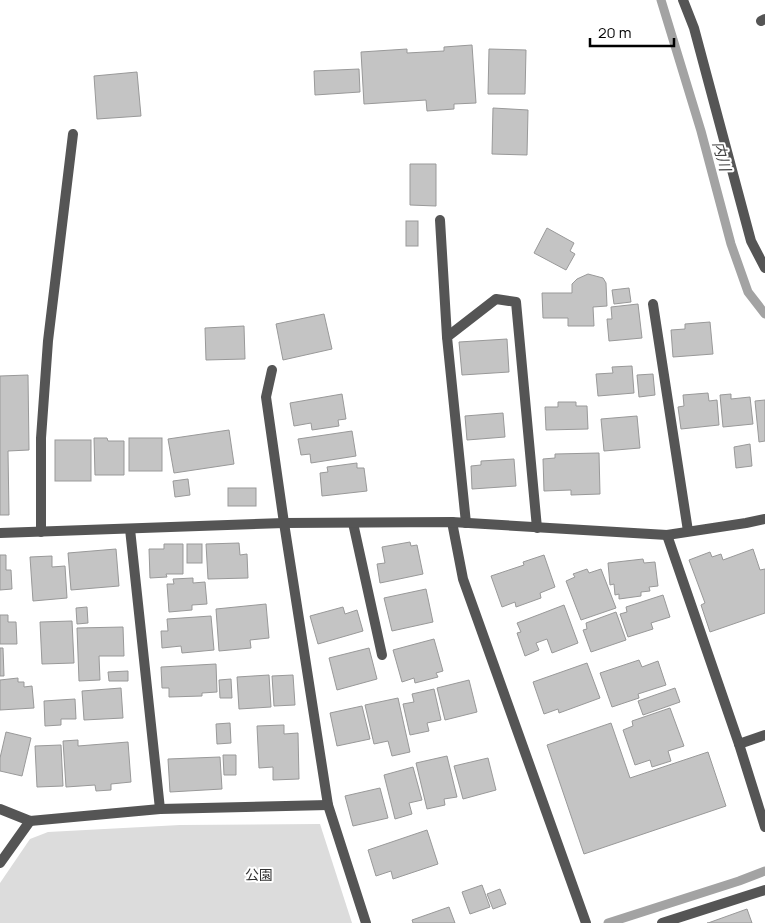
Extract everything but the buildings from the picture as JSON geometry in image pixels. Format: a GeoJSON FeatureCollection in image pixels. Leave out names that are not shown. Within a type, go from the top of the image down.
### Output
{"type":"FeatureCollection","features":[{"type":"Feature","properties":{"kind":"street"},"geometry":{"type":"LineString","coordinates":[[683,0],[694,28],[751,241],[765,268]]}},
{"type":"Feature","properties":{"kind":"street"},"geometry":{"type":"LineString","coordinates":[[41,532],[41,438],[48,341],[73,134]]}},
{"type":"Feature","properties":{"kind":"street"},"geometry":{"type":"LineString","coordinates":[[440,220],[447,337],[466,523]]}},
{"type":"Feature","properties":{"kind":"street"},"geometry":{"type":"LineString","coordinates":[[447,337],[496,298],[516,302],[537,528]]}},
{"type":"Feature","properties":{"kind":"street"},"geometry":{"type":"LineString","coordinates":[[653,304],[688,531]]}},
{"type":"Feature","properties":{"kind":"street"},"geometry":{"type":"LineString","coordinates":[[272,370],[266,397],[328,806],[366,923]]}},
{"type":"Feature","properties":{"kind":"street"},"geometry":{"type":"LineString","coordinates":[[0,533],[284,523],[452,522],[667,535],[765,519]]}},
{"type":"Feature","properties":{"kind":"street"},"geometry":{"type":"LineString","coordinates":[[452,522],[463,579],[586,923]]}},
{"type":"Feature","properties":{"kind":"street"},"geometry":{"type":"LineString","coordinates":[[353,523],[382,655]]}},
{"type":"Feature","properties":{"kind":"street"},"geometry":{"type":"LineString","coordinates":[[130,529],[160,809]]}},
{"type":"Feature","properties":{"kind":"street"},"geometry":{"type":"LineString","coordinates":[[667,535],[739,744],[765,827]]}},
{"type":"Feature","properties":{"kind":"street"},"geometry":{"type":"LineString","coordinates":[[739,744],[765,735]]}},
{"type":"Feature","properties":{"kind":"street"},"geometry":{"type":"LineString","coordinates":[[0,809],[30,821],[160,809],[328,806]]}},
{"type":"Feature","properties":{"kind":"street"},"geometry":{"type":"LineString","coordinates":[[0,862],[30,821]]}},
{"type":"Feature","properties":{"kind":"street"},"geometry":{"type":"LineString","coordinates":[[662,923],[765,890]]}},
{"type":"Feature","properties":{"kind":"green space","name":"公園"},"geometry":{"type":"Polygon","coordinates":[[[320,824],[352,923],[0,923],[0,883],[30,839],[48,832],[180,825],[320,824]]]}},
{"type":"Feature","properties":{"kind":"waterway","name":"内川"},"geometry":{"type":"LineString","coordinates":[[661,0],[701,131],[731,244],[748,292],[765,314]]}},
{"type":"Feature","properties":{"kind":"waterway"},"geometry":{"type":"LineString","coordinates":[[608,923],[765,871]]}}]}
